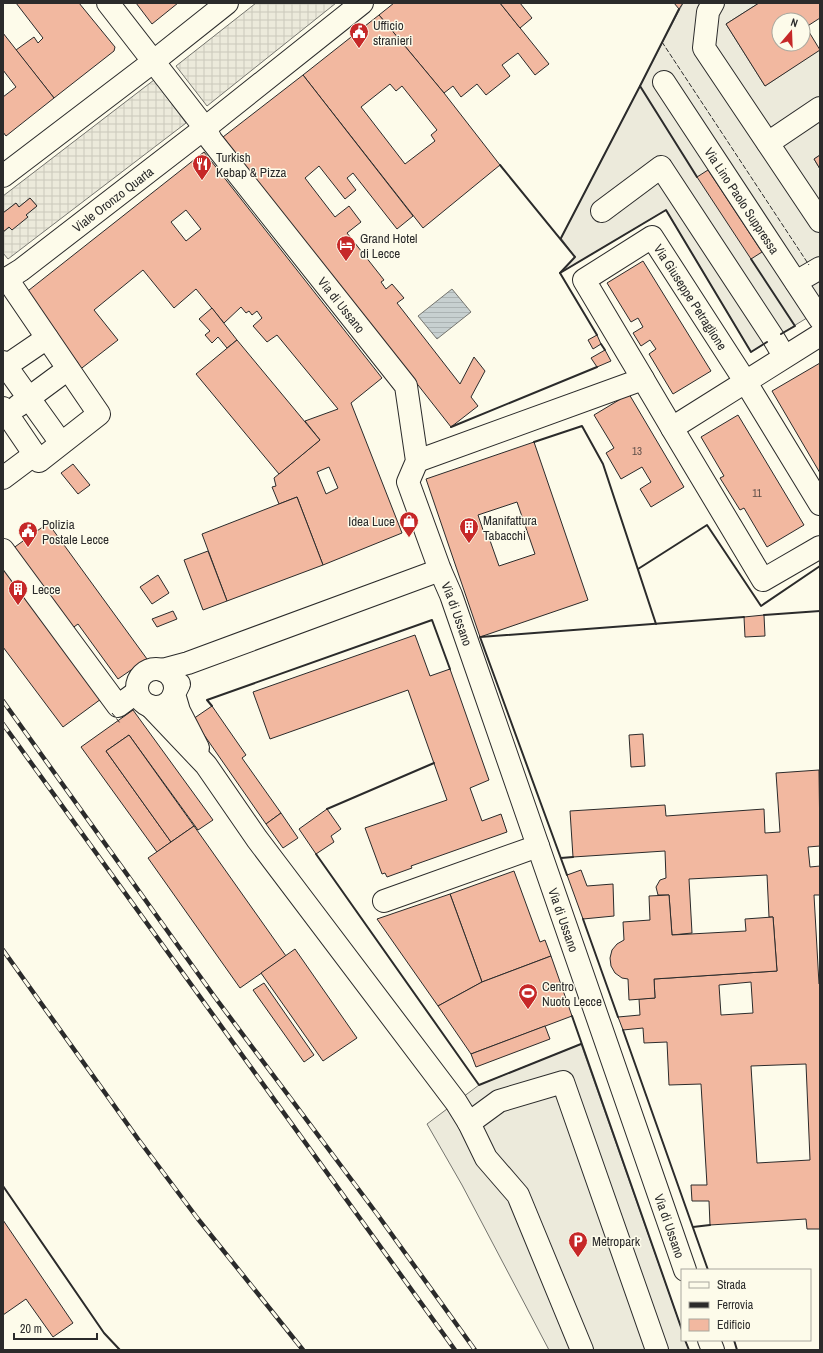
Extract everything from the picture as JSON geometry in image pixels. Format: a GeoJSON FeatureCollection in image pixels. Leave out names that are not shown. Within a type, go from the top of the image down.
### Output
{"type":"FeatureCollection","features":[{"type":"Feature","properties":{"kind":"street"},"geometry":{"type":"LineString","coordinates":[[108,3],[205,128]]}},
{"type":"Feature","properties":{"kind":"street"},"geometry":{"type":"LineString","coordinates":[[3,176],[154,61],[227,3]]}},
{"type":"Feature","properties":{"kind":"street","name":"Viale Oronzo Quarta"},"geometry":{"type":"LineString","coordinates":[[10,285],[362,3]]}},
{"type":"Feature","properties":{"kind":"street"},"geometry":{"type":"LineString","coordinates":[[713,3],[708,12],[704,48],[820,221]]}},
{"type":"Feature","properties":{"kind":"street","name":"Via Lino Paolo Suppressa"},"geometry":{"type":"LineString","coordinates":[[664,82],[820,319]]}},
{"type":"Feature","properties":{"kind":"street"},"geometry":{"type":"LineString","coordinates":[[768,143],[820,108]]}},
{"type":"Feature","properties":{"kind":"street","name":"Via di Ussano"},"geometry":{"type":"LineString","coordinates":[[205,128],[211,140],[406,386],[417,461],[408,482],[440,570],[451,595],[685,1269]]}},
{"type":"Feature","properties":{"kind":"street"},"geometry":{"type":"LineString","coordinates":[[602,211],[661,167],[784,356]]}},
{"type":"Feature","properties":{"kind":"street","name":"Via Giuseppe Petraglione"},"geometry":{"type":"LineString","coordinates":[[820,504],[745,381],[652,236],[584,280],[763,580],[820,547]]}},
{"type":"Feature","properties":{"kind":"street"},"geometry":{"type":"LineString","coordinates":[[796,282],[820,268]]}},
{"type":"Feature","properties":{"kind":"street"},"geometry":{"type":"LineString","coordinates":[[10,285],[47,338],[68,369],[98,414],[39,461],[4,414],[29,398],[68,369]]}},
{"type":"Feature","properties":{"kind":"street"},"geometry":{"type":"LineString","coordinates":[[672,428],[784,356],[820,335]]}},
{"type":"Feature","properties":{"kind":"street"},"geometry":{"type":"LineString","coordinates":[[47,338],[4,365],[62,443]]}},
{"type":"Feature","properties":{"kind":"street"},"geometry":{"type":"LineString","coordinates":[[417,461],[642,379]]}},
{"type":"Feature","properties":{"kind":"street"},"geometry":{"type":"LineString","coordinates":[[3,478],[35,454]]}},
{"type":"Feature","properties":{"kind":"street"},"geometry":{"type":"LineString","coordinates":[[3,550],[118,706],[144,699],[160,707],[169,702],[188,663]]}},
{"type":"Feature","properties":{"kind":"street","name":"Via di Ussano"},"geometry":{"type":"LineString","coordinates":[[162,670],[188,663],[440,570]]}},
{"type":"Feature","properties":{"kind":"street"},"geometry":{"type":"LineString","coordinates":[[206,765],[190,730],[179,711],[174,694],[175,684],[170,675],[162,670],[152,669],[143,674],[138,682],[144,699],[206,765],[257,839],[451,1096],[470,1123],[486,1158],[518,1195],[582,1350]]}},
{"type":"Feature","properties":{"kind":"street"},"geometry":{"type":"LineString","coordinates":[[384,902],[538,846]]}},
{"type":"Feature","properties":{"kind":"street"},"geometry":{"type":"LineString","coordinates":[[470,1123],[499,1101],[563,1082],[657,1350]]}},
{"type":"Feature","properties":{"kind":"shaded area"},"geometry":{"type":"Polygon","coordinates":[[[256,3],[336,3],[207,106],[176,66],[256,3]]]}},
{"type":"Feature","properties":{"kind":"shaded area"},"geometry":{"type":"Polygon","coordinates":[[[683,3],[759,3],[726,24],[765,86],[820,49],[820,155],[814,159],[820,169],[820,310],[751,352],[666,210],[560,273],[575,257],[561,238],[683,3]]]}},
{"type":"Feature","properties":{"kind":"shaded area"},"geometry":{"type":"Polygon","coordinates":[[[154,80],[186,123],[8,259],[3,253],[3,232],[37,206],[30,198],[19,207],[16,203],[3,213],[3,196],[154,80]]]}},
{"type":"Feature","properties":{"kind":"shaded area"},"geometry":{"type":"Polygon","coordinates":[[[452,289],[471,312],[437,339],[418,316],[452,289]]]}},
{"type":"Feature","properties":{"kind":"shaded area","name":"Metropark"},"geometry":{"type":"Polygon","coordinates":[[[581,1044],[681,1327],[681,1341],[685,1341],[689,1350],[549,1350],[462,1185],[427,1124],[479,1085],[581,1044]]]}},
{"type":"Feature","properties":{"kind":"building"},"geometry":{"type":"Polygon","coordinates":[[[16,3],[79,3],[115,47],[114,51],[54,98],[16,50],[34,37],[38,43],[43,38],[16,3]]]}},
{"type":"Feature","properties":{"kind":"building"},"geometry":{"type":"Polygon","coordinates":[[[136,3],[178,3],[152,24],[136,3]]]}},
{"type":"Feature","properties":{"kind":"building"},"geometry":{"type":"Polygon","coordinates":[[[394,3],[500,3],[549,64],[535,75],[518,53],[502,65],[510,76],[486,95],[477,84],[461,97],[453,86],[444,93],[379,15],[394,3]]]}},
{"type":"Feature","properties":{"kind":"building"},"geometry":{"type":"Polygon","coordinates":[[[500,3],[520,3],[532,18],[520,28],[500,3]]]}},
{"type":"Feature","properties":{"kind":"building"},"geometry":{"type":"Polygon","coordinates":[[[674,3],[683,3],[679,9],[674,3]]]}},
{"type":"Feature","properties":{"kind":"building"},"geometry":{"type":"Polygon","coordinates":[[[759,3],[820,3],[820,18],[811,24],[811,12],[771,12],[771,52],[811,52],[811,35],[820,50],[765,86],[726,24],[759,3]]]}},
{"type":"Feature","properties":{"kind":"building"},"geometry":{"type":"Polygon","coordinates":[[[379,15],[444,93],[500,165],[423,228],[303,75],[379,15]],[[390,84],[361,107],[405,164],[435,141],[431,135],[437,130],[402,86],[396,91],[390,84]]]}},
{"type":"Feature","properties":{"kind":"building"},"geometry":{"type":"Polygon","coordinates":[[[3,33],[54,98],[6,136],[3,132],[3,97],[16,87],[3,70],[3,33]]]}},
{"type":"Feature","properties":{"kind":"building","name":"Grand Hotel di Lecce"},"geometry":{"type":"Polygon","coordinates":[[[303,75],[413,216],[397,229],[353,173],[347,178],[356,190],[345,199],[319,166],[305,178],[335,217],[349,206],[361,222],[347,233],[384,280],[381,282],[386,289],[392,284],[404,298],[397,303],[460,384],[474,357],[485,371],[471,397],[478,406],[451,427],[223,137],[303,75]]]}},
{"type":"Feature","properties":{"kind":"building"},"geometry":{"type":"Polygon","coordinates":[[[204,152],[382,378],[351,403],[402,533],[323,565],[297,497],[279,504],[272,487],[276,486],[274,478],[320,440],[305,421],[338,409],[277,335],[267,342],[253,326],[262,318],[257,311],[252,315],[249,311],[246,313],[241,307],[224,323],[196,289],[174,308],[143,270],[94,310],[118,340],[78,371],[24,294],[204,152]],[[186,210],[171,222],[186,241],[201,229],[186,210]],[[329,467],[317,472],[326,494],[338,488],[329,467]]]}},
{"type":"Feature","properties":{"kind":"building"},"geometry":{"type":"Polygon","coordinates":[[[820,155],[820,169],[814,159],[820,155]]]}},
{"type":"Feature","properties":{"kind":"building"},"geometry":{"type":"Polygon","coordinates":[[[708,170],[762,252],[751,259],[697,177],[708,170]]]}},
{"type":"Feature","properties":{"kind":"building"},"geometry":{"type":"Polygon","coordinates":[[[30,198],[37,206],[26,215],[28,217],[12,230],[9,227],[3,232],[3,213],[16,203],[19,207],[30,198]]]}},
{"type":"Feature","properties":{"kind":"building"},"geometry":{"type":"Polygon","coordinates":[[[643,261],[711,371],[673,394],[649,354],[656,349],[650,340],[641,346],[633,333],[643,327],[638,318],[631,322],[607,283],[643,261]]]}},
{"type":"Feature","properties":{"kind":"building"},"geometry":{"type":"Polygon","coordinates":[[[212,308],[237,340],[227,348],[218,337],[212,343],[205,335],[210,331],[199,319],[212,308]]]}},
{"type":"Feature","properties":{"kind":"building"},"geometry":{"type":"Polygon","coordinates":[[[597,335],[601,344],[593,349],[588,340],[597,335]]]}},
{"type":"Feature","properties":{"kind":"building"},"geometry":{"type":"Polygon","coordinates":[[[237,340],[320,440],[279,474],[196,374],[237,340]]]}},
{"type":"Feature","properties":{"kind":"building"},"geometry":{"type":"Polygon","coordinates":[[[605,350],[611,361],[597,367],[591,358],[605,350]]]}},
{"type":"Feature","properties":{"kind":"building"},"geometry":{"type":"Polygon","coordinates":[[[820,363],[820,473],[772,391],[820,363]]]}},
{"type":"Feature","properties":{"kind":"building"},"geometry":{"type":"Polygon","coordinates":[[[629,394],[684,487],[651,507],[640,489],[651,482],[642,467],[621,479],[606,453],[614,448],[594,415],[629,394]]]}},
{"type":"Feature","properties":{"kind":"building"},"geometry":{"type":"Polygon","coordinates":[[[738,415],[804,525],[767,547],[744,508],[740,510],[720,478],[724,476],[701,437],[738,415]]]}},
{"type":"Feature","properties":{"kind":"building","name":"Manifattura Tabacchi"},"geometry":{"type":"Polygon","coordinates":[[[534,442],[588,600],[480,637],[426,479],[534,442]],[[517,502],[478,515],[484,533],[487,532],[499,566],[535,554],[517,502]]]}},
{"type":"Feature","properties":{"kind":"building"},"geometry":{"type":"Polygon","coordinates":[[[73,464],[90,485],[78,494],[61,473],[73,464]]]}},
{"type":"Feature","properties":{"kind":"building"},"geometry":{"type":"Polygon","coordinates":[[[297,497],[323,565],[227,601],[202,534],[297,497]]]}},
{"type":"Feature","properties":{"kind":"building"},"geometry":{"type":"Polygon","coordinates":[[[48,523],[147,659],[118,679],[78,624],[71,629],[12,549],[48,523]]]}},
{"type":"Feature","properties":{"kind":"building"},"geometry":{"type":"Polygon","coordinates":[[[208,551],[227,601],[203,610],[184,560],[208,551]]]}},
{"type":"Feature","properties":{"kind":"building","name":"Lecce"},"geometry":{"type":"Polygon","coordinates":[[[3,566],[101,699],[63,727],[3,647],[3,566]]]}},
{"type":"Feature","properties":{"kind":"building"},"geometry":{"type":"Polygon","coordinates":[[[158,575],[169,593],[152,604],[140,587],[158,575]]]}},
{"type":"Feature","properties":{"kind":"building"},"geometry":{"type":"Polygon","coordinates":[[[173,611],[177,619],[157,627],[152,619],[173,611]]]}},
{"type":"Feature","properties":{"kind":"building"},"geometry":{"type":"Polygon","coordinates":[[[764,615],[765,636],[745,637],[744,617],[764,615]]]}},
{"type":"Feature","properties":{"kind":"building"},"geometry":{"type":"Polygon","coordinates":[[[415,635],[430,676],[450,669],[489,780],[470,788],[482,821],[501,814],[507,832],[411,866],[412,868],[387,877],[385,873],[382,874],[365,828],[447,800],[408,690],[270,739],[253,692],[415,635]]]}},
{"type":"Feature","properties":{"kind":"building"},"geometry":{"type":"Polygon","coordinates":[[[212,706],[246,755],[242,758],[281,813],[266,824],[193,719],[212,706]]]}},
{"type":"Feature","properties":{"kind":"building"},"geometry":{"type":"Polygon","coordinates":[[[133,710],[213,820],[198,830],[129,735],[106,751],[171,842],[157,852],[81,747],[133,710]]]}},
{"type":"Feature","properties":{"kind":"building"},"geometry":{"type":"Polygon","coordinates":[[[643,734],[645,766],[631,767],[629,735],[643,734]]]}},
{"type":"Feature","properties":{"kind":"building"},"geometry":{"type":"Polygon","coordinates":[[[129,735],[194,826],[171,842],[106,751],[129,735]]]}},
{"type":"Feature","properties":{"kind":"building"},"geometry":{"type":"Polygon","coordinates":[[[819,770],[820,846],[808,847],[810,867],[820,866],[820,895],[814,895],[820,984],[820,1229],[807,1229],[806,1219],[710,1225],[709,1201],[692,1201],[691,1185],[707,1185],[701,1084],[669,1085],[667,1042],[644,1043],[643,1028],[623,1030],[618,1017],[640,1015],[639,999],[655,998],[654,979],[777,971],[773,917],[769,917],[767,875],[689,879],[692,933],[672,935],[669,895],[658,895],[656,887],[660,880],[666,878],[665,851],[573,857],[570,811],[665,805],[666,816],[764,809],[765,833],[780,832],[776,773],[819,770]],[[751,982],[719,985],[721,1015],[753,1013],[751,982]],[[806,1064],[751,1066],[757,1163],[810,1160],[806,1064]]]}},
{"type":"Feature","properties":{"kind":"building"},"geometry":{"type":"Polygon","coordinates":[[[327,809],[341,829],[331,836],[334,842],[316,854],[299,829],[327,809]]]}},
{"type":"Feature","properties":{"kind":"building"},"geometry":{"type":"Polygon","coordinates":[[[281,813],[298,838],[283,848],[266,824],[281,813]]]}},
{"type":"Feature","properties":{"kind":"building"},"geometry":{"type":"Polygon","coordinates":[[[194,826],[286,956],[240,988],[148,858],[194,826]]]}},
{"type":"Feature","properties":{"kind":"building"},"geometry":{"type":"Polygon","coordinates":[[[581,870],[587,886],[613,884],[614,916],[583,919],[567,875],[581,870]]]}},
{"type":"Feature","properties":{"kind":"building"},"geometry":{"type":"Polygon","coordinates":[[[514,871],[540,942],[545,940],[551,956],[482,982],[450,894],[514,871]]]}},
{"type":"Feature","properties":{"kind":"building"},"geometry":{"type":"Polygon","coordinates":[[[450,894],[482,982],[438,1006],[377,919],[450,894]]]}},
{"type":"Feature","properties":{"kind":"building"},"geometry":{"type":"Polygon","coordinates":[[[669,895],[672,935],[746,931],[745,919],[773,917],[777,971],[654,979],[655,998],[629,1000],[628,979],[622,978],[615,973],[611,966],[610,958],[612,950],[617,944],[624,940],[623,922],[650,920],[649,896],[669,895]]]}},
{"type":"Feature","properties":{"kind":"building"},"geometry":{"type":"Polygon","coordinates":[[[295,949],[357,1038],[323,1061],[261,973],[295,949]]]}},
{"type":"Feature","properties":{"kind":"building"},"geometry":{"type":"Polygon","coordinates":[[[551,956],[572,1016],[471,1054],[438,1006],[482,982],[551,956]]]}},
{"type":"Feature","properties":{"kind":"building"},"geometry":{"type":"Polygon","coordinates":[[[264,983],[314,1055],[304,1062],[253,990],[264,983]]]}},
{"type":"Feature","properties":{"kind":"building"},"geometry":{"type":"Polygon","coordinates":[[[545,1026],[550,1039],[476,1067],[471,1054],[545,1026]]]}},
{"type":"Feature","properties":{"kind":"building"},"geometry":{"type":"Polygon","coordinates":[[[3,1220],[73,1323],[53,1337],[26,1299],[3,1315],[3,1220]]]}},
{"type":"Feature","properties":{"kind":"railway"},"geometry":{"type":"LineString","coordinates":[[3,701],[214,996],[377,1214],[475,1350]]}},
{"type":"Feature","properties":{"kind":"railway"},"geometry":{"type":"LineString","coordinates":[[3,724],[455,1350]]}},
{"type":"Feature","properties":{"kind":"railway"},"geometry":{"type":"LineString","coordinates":[[3,950],[138,1139],[198,1219],[303,1350]]}},
{"type":"Feature","properties":{"kind":"fence"},"geometry":{"type":"LineString","coordinates":[[662,42],[809,265]]}},
{"type":"Feature","properties":{"kind":"fence"},"geometry":{"type":"LineString","coordinates":[[112,713],[120,723]]}},
{"type":"Feature","properties":{"kind":"wall"},"geometry":{"type":"LineString","coordinates":[[640,86],[679,9]]}},
{"type":"Feature","properties":{"kind":"wall"},"geometry":{"type":"LineString","coordinates":[[561,238],[640,86],[697,177]]}},
{"type":"Feature","properties":{"kind":"wall"},"geometry":{"type":"LineString","coordinates":[[500,165],[575,257],[560,273],[597,335]]}},
{"type":"Feature","properties":{"kind":"wall"},"geometry":{"type":"LineString","coordinates":[[560,273],[666,210],[751,352],[767,342]]}},
{"type":"Feature","properties":{"kind":"wall"},"geometry":{"type":"LineString","coordinates":[[751,259],[795,326],[781,334]]}},
{"type":"Feature","properties":{"kind":"wall"},"geometry":{"type":"LineString","coordinates":[[601,344],[605,350]]}},
{"type":"Feature","properties":{"kind":"wall"},"geometry":{"type":"LineString","coordinates":[[451,427],[597,367]]}},
{"type":"Feature","properties":{"kind":"wall"},"geometry":{"type":"LineString","coordinates":[[534,442],[582,426],[603,464],[656,624]]}},
{"type":"Feature","properties":{"kind":"wall"},"geometry":{"type":"LineString","coordinates":[[638,569],[707,525],[761,606],[820,566]]}},
{"type":"Feature","properties":{"kind":"wall"},"geometry":{"type":"LineString","coordinates":[[764,615],[820,611]]}},
{"type":"Feature","properties":{"kind":"wall"},"geometry":{"type":"LineString","coordinates":[[567,875],[480,637],[744,617]]}},
{"type":"Feature","properties":{"kind":"wall"},"geometry":{"type":"LineString","coordinates":[[212,706],[207,700],[432,620],[450,669]]}},
{"type":"Feature","properties":{"kind":"wall"},"geometry":{"type":"LineString","coordinates":[[327,809],[434,763]]}},
{"type":"Feature","properties":{"kind":"wall"},"geometry":{"type":"LineString","coordinates":[[316,854],[479,1085],[581,1044]]}},
{"type":"Feature","properties":{"kind":"wall"},"geometry":{"type":"LineString","coordinates":[[561,858],[573,857]]}},
{"type":"Feature","properties":{"kind":"wall"},"geometry":{"type":"LineString","coordinates":[[583,919],[618,1017]]}},
{"type":"Feature","properties":{"kind":"wall"},"geometry":{"type":"LineString","coordinates":[[572,1016],[681,1327]]}},
{"type":"Feature","properties":{"kind":"wall"},"geometry":{"type":"LineString","coordinates":[[623,1030],[708,1269]]}},
{"type":"Feature","properties":{"kind":"wall"},"geometry":{"type":"LineString","coordinates":[[3,1186],[104,1333],[120,1350]]}},
{"type":"Feature","properties":{"kind":"wall"},"geometry":{"type":"LineString","coordinates":[[693,1227],[710,1225]]}},
{"type":"Feature","properties":{"kind":"wall"},"geometry":{"type":"LineString","coordinates":[[685,1341],[689,1350]]}},
{"type":"Feature","properties":{"kind":"wall"},"geometry":{"type":"LineString","coordinates":[[734,1341],[737,1350]]}},
{"type":"Feature","properties":{"kind":"place","name":"Ufficio stranieri"},"geometry":{"type":"Point","coordinates":[359,49]}},
{"type":"Feature","properties":{"kind":"place","name":"Turkish Kebap & Pizza"},"geometry":{"type":"Point","coordinates":[202,181]}},
{"type":"Feature","properties":{"kind":"place","name":"Grand Hotel di Lecce"},"geometry":{"type":"Point","coordinates":[346,262]}},
{"type":"Feature","properties":{"kind":"place","name":"Idea Luce"},"geometry":{"type":"Point","coordinates":[409,538]}},
{"type":"Feature","properties":{"kind":"place","name":"Manifattura Tabacchi"},"geometry":{"type":"Point","coordinates":[469,544]}},
{"type":"Feature","properties":{"kind":"place","name":"Polizia Postale Lecce"},"geometry":{"type":"Point","coordinates":[28,548]}},
{"type":"Feature","properties":{"kind":"place","name":"Lecce"},"geometry":{"type":"Point","coordinates":[18,606]}},
{"type":"Feature","properties":{"kind":"place","name":"Centro Nuoto Lecce"},"geometry":{"type":"Point","coordinates":[528,1010]}},
{"type":"Feature","properties":{"kind":"place","name":"Metropark"},"geometry":{"type":"Point","coordinates":[578,1258]}}]}
